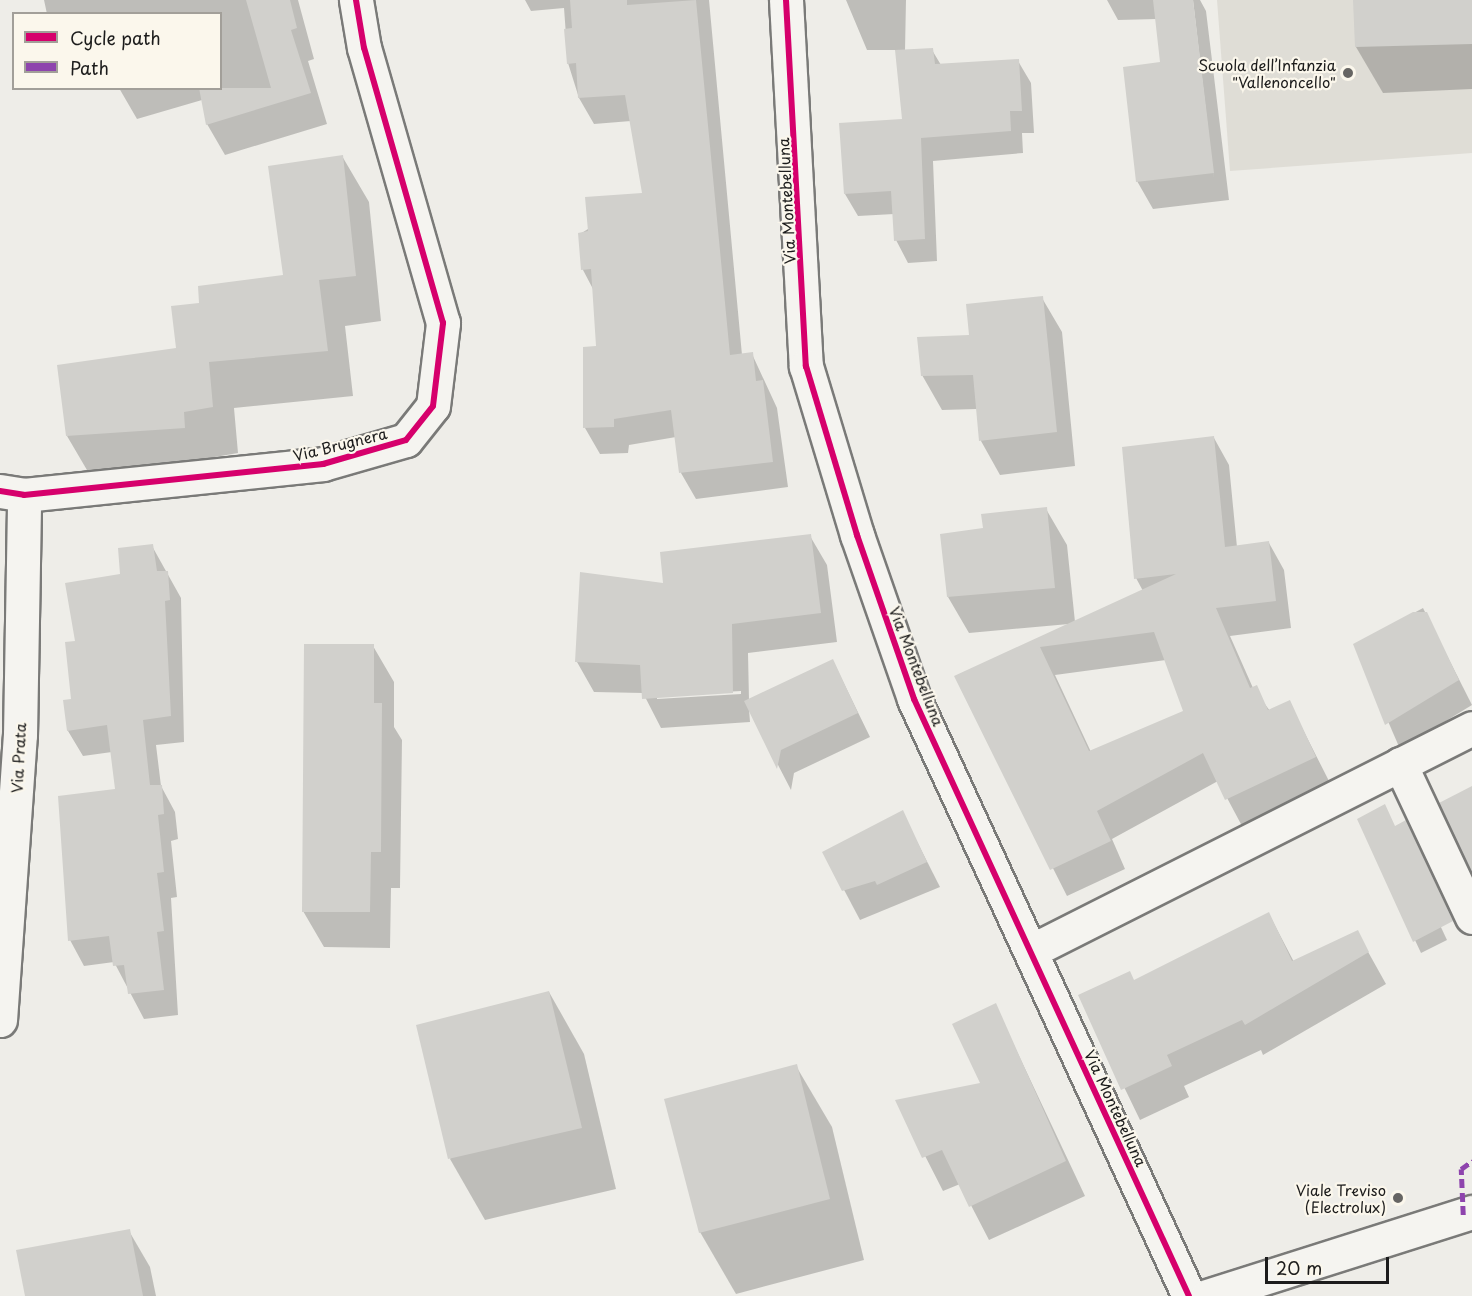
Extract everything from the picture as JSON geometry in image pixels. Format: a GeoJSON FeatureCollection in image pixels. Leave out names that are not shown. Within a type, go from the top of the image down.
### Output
{"type":"FeatureCollection","features":[{"type":"Feature","properties":{"kind":"street","name":"Via Brugnera"},"geometry":{"type":"LineString","coordinates":[[12,493],[323,464],[406,440],[433,406],[443,323],[364,48],[356,0]]}},
{"type":"Feature","properties":{"kind":"street","name":"Via Montebelluna"},"geometry":{"type":"LineString","coordinates":[[786,0],[806,366],[914,699],[1189,1296]]}},
{"type":"Feature","properties":{"kind":"street","name":"Via Prata"},"geometry":{"type":"LineString","coordinates":[[0,1020],[20,735],[12,493]]}},
{"type":"Feature","properties":{"kind":"street"},"geometry":{"type":"LineString","coordinates":[[1031,951],[1472,728]]}},
{"type":"Feature","properties":{"kind":"street"},"geometry":{"type":"LineString","coordinates":[[1400,765],[1472,916]]}},
{"type":"Feature","properties":{"kind":"street"},"geometry":{"type":"LineString","coordinates":[[1208,1296],[1472,1212]]}},
{"type":"Feature","properties":{"kind":"shaded area","name":"Scuola dell’Infanzia \"Vallenoncello\""},"geometry":{"type":"Polygon","coordinates":[[[1217,0],[1472,0],[1472,153],[1230,171],[1217,0]]]}},
{"type":"Feature","properties":{"kind":"building"},"geometry":{"type":"Polygon","coordinates":[[[246,0],[290,0],[297,28],[291,30],[311,93],[206,125],[199,90],[271,88],[246,0]]]}},
{"type":"Feature","properties":{"kind":"building"},"geometry":{"type":"Polygon","coordinates":[[[570,0],[627,0],[627,5],[696,0],[730,355],[753,352],[756,381],[763,380],[773,462],[679,473],[671,410],[614,419],[614,427],[583,428],[583,347],[596,346],[591,269],[581,270],[578,233],[588,231],[585,197],[642,193],[625,95],[578,98],[576,63],[567,64],[564,29],[572,28],[570,0]]]}},
{"type":"Feature","properties":{"kind":"building"},"geometry":{"type":"Polygon","coordinates":[[[1153,0],[1193,0],[1214,173],[1136,182],[1123,67],[1160,62],[1153,0]]]}},
{"type":"Feature","properties":{"kind":"building"},"geometry":{"type":"Polygon","coordinates":[[[1353,0],[1472,0],[1472,44],[1355,47],[1353,0]]]}},
{"type":"Feature","properties":{"kind":"building"},"geometry":{"type":"Polygon","coordinates":[[[933,48],[935,64],[1019,59],[1022,111],[1010,111],[1011,131],[921,138],[925,239],[894,241],[891,191],[844,194],[839,123],[902,119],[895,50],[933,48]]]}},
{"type":"Feature","properties":{"kind":"building"},"geometry":{"type":"Polygon","coordinates":[[[343,155],[356,276],[319,280],[328,351],[209,362],[213,407],[184,412],[185,428],[66,436],[57,365],[176,348],[171,306],[199,303],[198,286],[283,275],[268,166],[343,155]]]}},
{"type":"Feature","properties":{"kind":"building"},"geometry":{"type":"Polygon","coordinates":[[[1043,296],[1057,432],[979,441],[973,375],[921,376],[917,337],[969,335],[966,304],[1043,296]]]}},
{"type":"Feature","properties":{"kind":"building"},"geometry":{"type":"Polygon","coordinates":[[[1214,436],[1225,547],[1269,541],[1276,601],[1216,608],[1250,688],[1257,685],[1268,710],[1290,700],[1316,757],[1225,800],[1203,753],[1097,811],[1111,841],[1050,870],[954,676],[1176,574],[1134,579],[1122,447],[1214,436]],[[1154,632],[1040,647],[1089,751],[1183,711],[1154,632]]]}},
{"type":"Feature","properties":{"kind":"building"},"geometry":{"type":"Polygon","coordinates":[[[1047,507],[1055,588],[947,597],[940,534],[983,528],[981,514],[1047,507]]]}},
{"type":"Feature","properties":{"kind":"building"},"geometry":{"type":"Polygon","coordinates":[[[811,534],[821,613],[732,624],[733,693],[642,699],[640,665],[575,662],[580,572],[663,583],[660,552],[811,534]]]}},
{"type":"Feature","properties":{"kind":"building"},"geometry":{"type":"Polygon","coordinates":[[[153,544],[157,571],[168,571],[170,600],[165,601],[171,716],[143,720],[150,785],[162,785],[164,814],[158,815],[164,872],[157,873],[164,931],[157,932],[164,990],[128,994],[124,965],[113,966],[109,936],[68,941],[58,796],[115,789],[107,725],[67,731],[63,700],[71,699],[65,642],[75,641],[65,583],[120,574],[118,548],[153,544]]]}},
{"type":"Feature","properties":{"kind":"building"},"geometry":{"type":"Polygon","coordinates":[[[1413,612],[1427,612],[1459,680],[1385,725],[1353,644],[1413,612]]]}},
{"type":"Feature","properties":{"kind":"building"},"geometry":{"type":"Polygon","coordinates":[[[304,644],[374,644],[374,703],[382,703],[381,852],[371,852],[370,912],[302,912],[304,644]]]}},
{"type":"Feature","properties":{"kind":"building"},"geometry":{"type":"Polygon","coordinates":[[[833,659],[858,713],[781,750],[777,769],[744,701],[833,659]]]}},
{"type":"Feature","properties":{"kind":"building"},"geometry":{"type":"Polygon","coordinates":[[[1472,786],[1472,873],[1439,803],[1472,786]]]}},
{"type":"Feature","properties":{"kind":"building"},"geometry":{"type":"Polygon","coordinates":[[[1385,804],[1395,826],[1406,820],[1453,921],[1413,942],[1357,819],[1385,804]]]}},
{"type":"Feature","properties":{"kind":"building"},"geometry":{"type":"Polygon","coordinates":[[[903,810],[927,862],[877,885],[875,881],[842,891],[822,852],[903,810]]]}},
{"type":"Feature","properties":{"kind":"building"},"geometry":{"type":"Polygon","coordinates":[[[1269,912],[1292,961],[1358,930],[1369,952],[1245,1025],[1242,1020],[1167,1055],[1172,1066],[1121,1090],[1078,995],[1130,971],[1134,980],[1269,912]]]}},
{"type":"Feature","properties":{"kind":"building"},"geometry":{"type":"Polygon","coordinates":[[[549,991],[582,1128],[448,1159],[416,1025],[549,991]]]}},
{"type":"Feature","properties":{"kind":"building"},"geometry":{"type":"Polygon","coordinates":[[[996,1003],[1066,1161],[969,1207],[942,1150],[922,1158],[895,1100],[980,1083],[952,1024],[996,1003]]]}},
{"type":"Feature","properties":{"kind":"building"},"geometry":{"type":"Polygon","coordinates":[[[797,1064],[830,1199],[699,1233],[664,1099],[797,1064]]]}},
{"type":"Feature","properties":{"kind":"building"},"geometry":{"type":"Polygon","coordinates":[[[130,1229],[143,1296],[25,1296],[16,1250],[130,1229]]]}},
{"type":"Feature","properties":{"kind":"marked path"},"geometry":{"type":"LineString","coordinates":[[1463,1215],[1461,1169],[1472,1161]]}},
{"type":"Feature","properties":{"kind":"cycle path"},"geometry":{"type":"LineString","coordinates":[[0,491],[24,495],[323,464],[406,440],[433,406],[443,323],[364,48],[356,0]]}},
{"type":"Feature","properties":{"kind":"cycle path"},"geometry":{"type":"LineString","coordinates":[[786,0],[806,366],[857,535],[914,699],[1189,1296]]}},
{"type":"Feature","properties":{"kind":"place","name":"Scuola dell’Infanzia \"Vallenoncello\""},"geometry":{"type":"Point","coordinates":[1348,73]}},
{"type":"Feature","properties":{"kind":"place","name":"Viale Treviso (Electrolux)"},"geometry":{"type":"Point","coordinates":[1398,1198]}}]}
